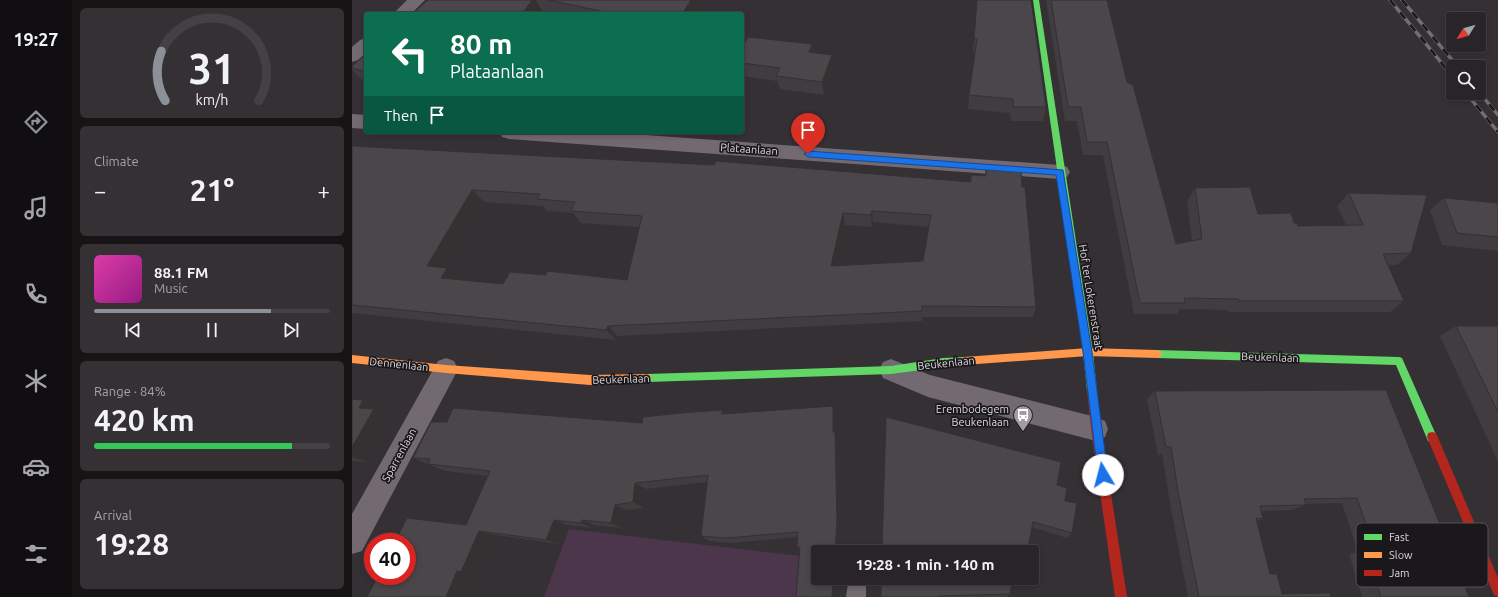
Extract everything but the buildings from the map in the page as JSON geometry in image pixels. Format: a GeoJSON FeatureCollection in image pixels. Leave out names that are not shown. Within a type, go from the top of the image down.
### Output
{"type":"FeatureCollection","features":[{"type":"Feature","properties":{"kind":"street"},"geometry":{"type":"LineString","coordinates":[[403,12],[417,0]]}},
{"type":"Feature","properties":{"kind":"street","name":"Hof ter Lokerenstraat"},"geometry":{"type":"LineString","coordinates":[[1036,0],[1060,172],[1088,352],[1096,429],[1121,597]]}},
{"type":"Feature","properties":{"kind":"street"},"geometry":{"type":"LineString","coordinates":[[352,56],[364,46]]}},
{"type":"Feature","properties":{"kind":"street"},"geometry":{"type":"LineString","coordinates":[[352,120],[364,122]]}},
{"type":"Feature","properties":{"kind":"street","name":"Plataanlaan"},"geometry":{"type":"LineString","coordinates":[[537,134],[1060,172]]}},
{"type":"Feature","properties":{"kind":"street","name":"Beukenlaan"},"geometry":{"type":"LineString","coordinates":[[446,369],[590,380],[892,370],[943,362],[1088,352],[1399,361],[1469,523]]}},
{"type":"Feature","properties":{"kind":"street","name":"Dennenlaan"},"geometry":{"type":"LineString","coordinates":[[352,359],[446,369]]}},
{"type":"Feature","properties":{"kind":"street","name":"Sparrenlaan"},"geometry":{"type":"LineString","coordinates":[[352,541],[446,369]]}},
{"type":"Feature","properties":{"kind":"street","name":"Beukenlaan"},"geometry":{"type":"LineString","coordinates":[[892,370],[928,386],[1096,429]]}},
{"type":"Feature","properties":{"kind":"street","name":"Beukenlaan"},"geometry":{"type":"LineString","coordinates":[[1488,568],[1498,591]]}},
{"type":"Feature","properties":{"kind":"shaded area"},"geometry":{"type":"Polygon","coordinates":[[[569,529],[801,556],[797,597],[544,597],[569,529]]]}},
{"type":"Feature","properties":{"kind":"railway"},"geometry":{"type":"LineString","coordinates":[[1390,0],[1446,68]]}},
{"type":"Feature","properties":{"kind":"railway"},"geometry":{"type":"LineString","coordinates":[[1402,0],[1452,60]]}},
{"type":"Feature","properties":{"kind":"railway"},"geometry":{"type":"LineString","coordinates":[[1472,100],[1498,132]]}},
{"type":"Feature","properties":{"kind":"railway"},"geometry":{"type":"LineString","coordinates":[[1486,100],[1498,115]]}},
{"type":"Feature","properties":{"kind":"traffic: fast"},"geometry":{"type":"LineString","coordinates":[[1036,0],[1088,352],[1092,391]]}},
{"type":"Feature","properties":{"kind":"traffic: fast"},"geometry":{"type":"LineString","coordinates":[[1157,354],[1399,361],[1432,437]]}},
{"type":"Feature","properties":{"kind":"traffic: fast"},"geometry":{"type":"LineString","coordinates":[[647,378],[891,370],[943,362],[964,361]]}},
{"type":"Feature","properties":{"kind":"traffic: slow"},"geometry":{"type":"LineString","coordinates":[[964,361],[1088,352],[1157,354]]}},
{"type":"Feature","properties":{"kind":"traffic: slow"},"geometry":{"type":"LineString","coordinates":[[352,359],[446,369],[590,380],[647,378]]}},
{"type":"Feature","properties":{"kind":"traffic: jam"},"geometry":{"type":"LineString","coordinates":[[1092,391],[1096,429],[1121,597]]}},
{"type":"Feature","properties":{"kind":"traffic: jam"},"geometry":{"type":"LineString","coordinates":[[1432,437],[1469,523]]}},
{"type":"Feature","properties":{"kind":"traffic: jam"},"geometry":{"type":"LineString","coordinates":[[1488,568],[1498,591]]}},
{"type":"Feature","properties":{"kind":"place","name":"Erembodegem Beukenlaan"},"geometry":{"type":"Point","coordinates":[1023,432]}},
{"type":"Feature","properties":{"kind":"route"},"geometry":{"type":"LineString","coordinates":[[808,154],[1060,172],[1088,352],[1096,429],[1103,475]]}}]}
